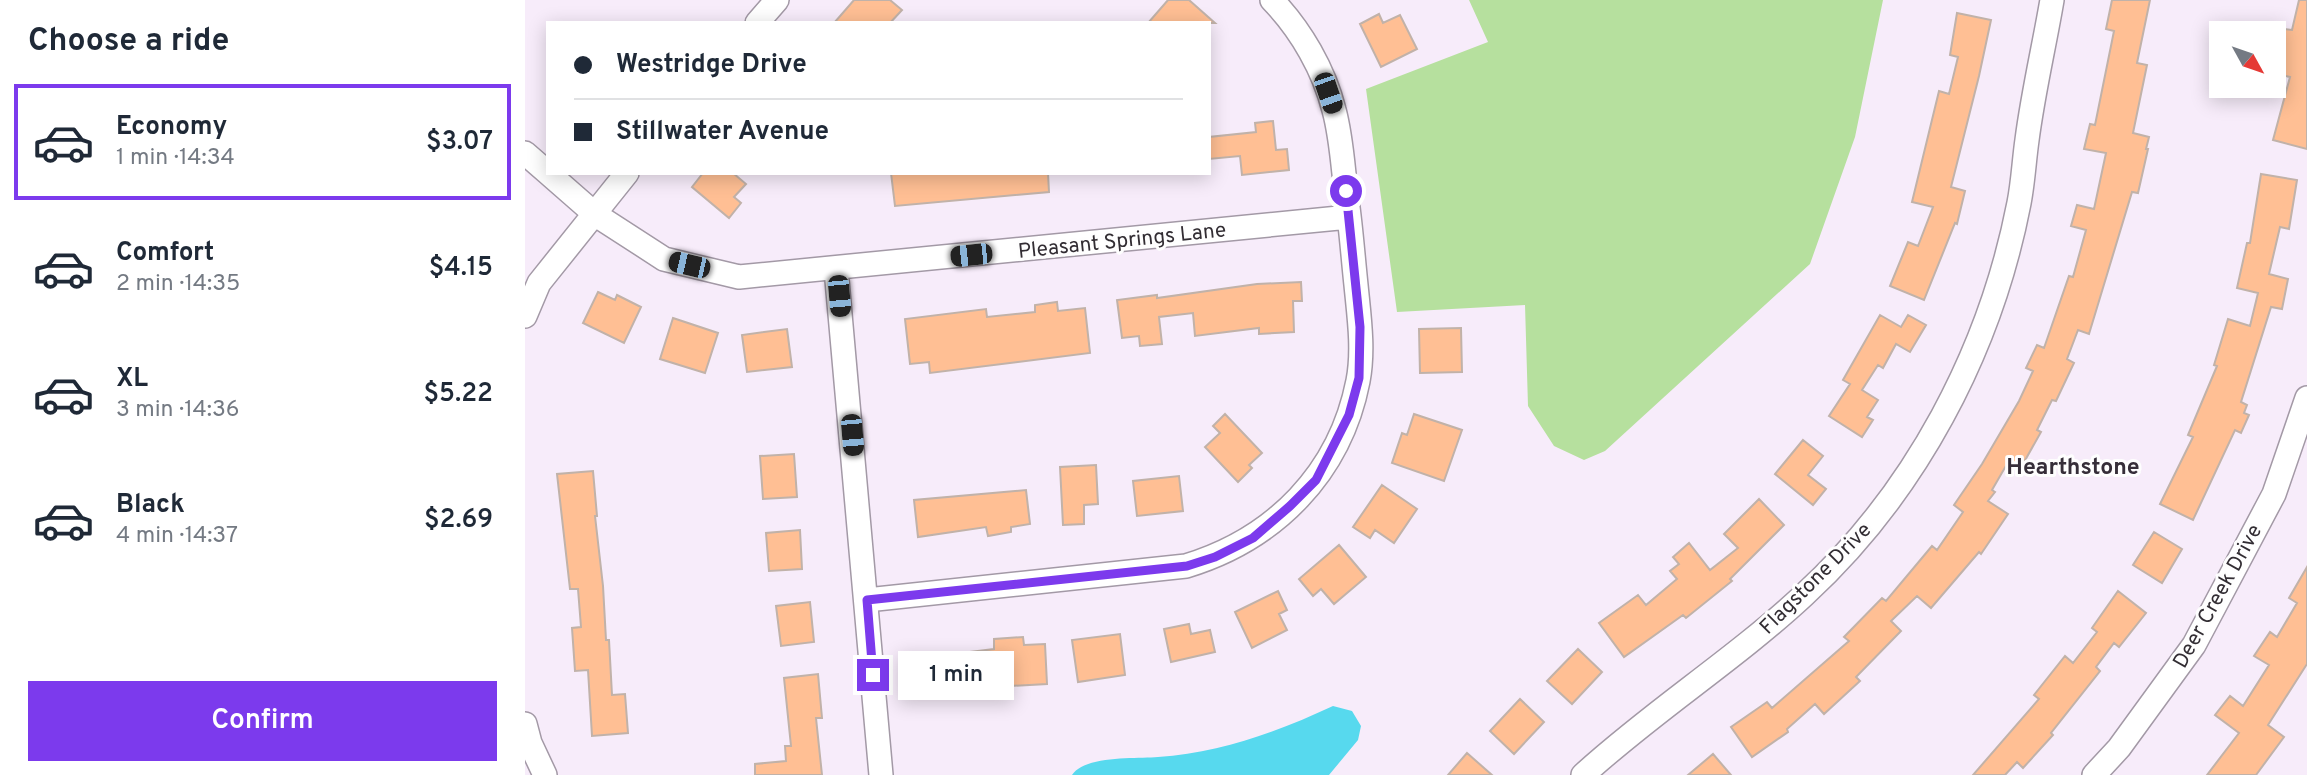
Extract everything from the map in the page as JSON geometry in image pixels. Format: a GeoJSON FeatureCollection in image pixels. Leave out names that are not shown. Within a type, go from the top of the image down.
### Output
{"type":"FeatureCollection","features":[{"type":"Feature","properties":{"kind":"street"},"geometry":{"type":"LineString","coordinates":[[759,21],[777,0]]}},
{"type":"Feature","properties":{"kind":"street"},"geometry":{"type":"LineString","coordinates":[[867,600],[1187,566],[1215,557],[1253,538],[1316,480],[1349,415],[1359,378],[1360,327],[1335,111],[1322,74],[1302,38],[1272,0]]}},
{"type":"Feature","properties":{"kind":"street","name":"Flagstone Drive"},"geometry":{"type":"LineString","coordinates":[[1583,775],[1626,737],[1767,628],[1805,595],[1867,530],[1923,451],[1948,407],[1975,349],[1997,288],[2019,203],[2027,139],[2052,0]]}},
{"type":"Feature","properties":{"kind":"street","name":"Pleasant Springs Lane"},"geometry":{"type":"LineString","coordinates":[[525,153],[546,171]]}},
{"type":"Feature","properties":{"kind":"street","name":"Pleasant Springs Lane"},"geometry":{"type":"LineString","coordinates":[[550,175],[596,215],[664,259],[739,277],[1349,218]]}},
{"type":"Feature","properties":{"kind":"street"},"geometry":{"type":"LineString","coordinates":[[525,316],[539,283],[626,175]]}},
{"type":"Feature","properties":{"kind":"street"},"geometry":{"type":"LineString","coordinates":[[837,269],[881,775]]}},
{"type":"Feature","properties":{"kind":"street","name":"Deer Creek Drive"},"geometry":{"type":"LineString","coordinates":[[2094,775],[2119,748],[2194,646],[2274,494],[2307,397]]}},
{"type":"Feature","properties":{"kind":"street"},"geometry":{"type":"LineString","coordinates":[[525,724],[530,743],[545,775]]}},
{"type":"Feature","properties":{"kind":"green space"},"geometry":{"type":"Polygon","coordinates":[[[1469,0],[1883,0],[1855,137],[1810,264],[1605,451],[1584,460],[1554,446],[1528,406],[1525,305],[1397,312],[1366,89],[1488,42],[1469,0]]]}},
{"type":"Feature","properties":{"kind":"water"},"geometry":{"type":"Polygon","coordinates":[[[1333,706],[1352,711],[1361,726],[1358,740],[1329,775],[1072,775],[1088,764],[1099,761],[1181,755],[1226,746],[1269,733],[1333,706]]]}},
{"type":"Feature","properties":{"kind":"building"},"geometry":{"type":"Polygon","coordinates":[[[854,0],[890,0],[902,10],[892,21],[836,21],[854,0]]]}},
{"type":"Feature","properties":{"kind":"building"},"geometry":{"type":"Polygon","coordinates":[[[1168,0],[1189,0],[1215,23],[1211,21],[1150,21],[1168,0]]]}},
{"type":"Feature","properties":{"kind":"building"},"geometry":{"type":"Polygon","coordinates":[[[2112,0],[2150,0],[2137,63],[2147,65],[2133,133],[2149,137],[2148,149],[2138,193],[2132,192],[2089,334],[2078,330],[2067,359],[2074,363],[2056,401],[2052,400],[2037,430],[2041,432],[2019,471],[2007,464],[1992,490],[1995,492],[1988,501],[2008,514],[1981,554],[1979,552],[1931,608],[1917,596],[1891,621],[1901,631],[1856,677],[1860,681],[1824,714],[1815,704],[1787,729],[1788,732],[1752,757],[1731,727],[1767,702],[1772,708],[1849,641],[1844,637],[1882,598],[1886,601],[1932,546],[1937,550],[1963,512],[1954,505],[2019,401],[2033,371],[2026,368],[2037,345],[2044,348],[2069,276],[2073,277],[2086,230],[2071,226],[2077,205],[2094,209],[2106,153],[2084,149],[2090,124],[2095,125],[2114,31],[2106,29],[2112,0]]]}},
{"type":"Feature","properties":{"kind":"building"},"geometry":{"type":"Polygon","coordinates":[[[2299,0],[2307,0],[2307,149],[2273,140],[2290,77],[2286,76],[2286,29],[2292,30],[2299,0]]]}},
{"type":"Feature","properties":{"kind":"building"},"geometry":{"type":"Polygon","coordinates":[[[1957,13],[1991,20],[1951,187],[1965,191],[1957,224],[1955,223],[1924,300],[1890,286],[1908,242],[1918,246],[1933,207],[1912,202],[1939,91],[1949,94],[1958,57],[1950,55],[1957,13]]]}},
{"type":"Feature","properties":{"kind":"building"},"geometry":{"type":"Polygon","coordinates":[[[1379,14],[1383,23],[1400,15],[1417,49],[1381,67],[1360,24],[1379,14]]]}},
{"type":"Feature","properties":{"kind":"building"},"geometry":{"type":"Polygon","coordinates":[[[1273,121],[1276,150],[1287,149],[1289,170],[1242,175],[1240,156],[1211,159],[1211,137],[1256,132],[1255,123],[1273,121]]]}},
{"type":"Feature","properties":{"kind":"building"},"geometry":{"type":"Polygon","coordinates":[[[2261,174],[2297,180],[2289,229],[2280,227],[2269,274],[2288,279],[2282,309],[2271,307],[2241,402],[2247,405],[2244,413],[2249,415],[2241,433],[2235,430],[2193,520],[2160,504],[2193,437],[2188,435],[2217,366],[2214,365],[2228,319],[2250,326],[2258,293],[2237,288],[2247,243],[2250,243],[2261,174]]]}},
{"type":"Feature","properties":{"kind":"building"},"geometry":{"type":"Polygon","coordinates":[[[701,175],[735,175],[746,184],[734,197],[741,203],[729,218],[692,187],[701,175]]]}},
{"type":"Feature","properties":{"kind":"building"},"geometry":{"type":"Polygon","coordinates":[[[891,175],[1048,175],[1049,192],[895,206],[891,175]]]}},
{"type":"Feature","properties":{"kind":"building"},"geometry":{"type":"Polygon","coordinates":[[[1301,282],[1302,301],[1293,301],[1294,332],[1259,334],[1259,328],[1195,336],[1193,313],[1159,317],[1162,344],[1140,346],[1139,336],[1122,338],[1117,300],[1157,295],[1157,298],[1257,284],[1301,282]]]}},
{"type":"Feature","properties":{"kind":"building"},"geometry":{"type":"Polygon","coordinates":[[[598,292],[615,300],[617,295],[641,307],[624,343],[583,323],[598,292]]]}},
{"type":"Feature","properties":{"kind":"building"},"geometry":{"type":"Polygon","coordinates":[[[1057,302],[1058,311],[1085,308],[1090,353],[930,373],[929,362],[910,364],[905,319],[986,309],[987,317],[1035,312],[1035,305],[1057,302]]]}},
{"type":"Feature","properties":{"kind":"building"},"geometry":{"type":"Polygon","coordinates":[[[1880,315],[1901,327],[1908,315],[1926,325],[1910,352],[1896,344],[1883,368],[1878,365],[1862,390],[1878,400],[1867,417],[1873,420],[1862,437],[1829,416],[1850,384],[1843,380],[1880,315]]]}},
{"type":"Feature","properties":{"kind":"building"},"geometry":{"type":"Polygon","coordinates":[[[673,318],[718,333],[705,373],[660,359],[673,318]]]}},
{"type":"Feature","properties":{"kind":"building"},"geometry":{"type":"Polygon","coordinates":[[[1461,328],[1462,372],[1420,373],[1419,329],[1461,328]]]}},
{"type":"Feature","properties":{"kind":"building"},"geometry":{"type":"Polygon","coordinates":[[[787,329],[792,367],[747,372],[742,335],[787,329]]]}},
{"type":"Feature","properties":{"kind":"building"},"geometry":{"type":"Polygon","coordinates":[[[1225,414],[1262,453],[1249,465],[1252,468],[1238,482],[1205,447],[1220,433],[1213,426],[1225,414]]]}},
{"type":"Feature","properties":{"kind":"building"},"geometry":{"type":"Polygon","coordinates":[[[1414,414],[1462,430],[1444,481],[1392,463],[1402,433],[1407,435],[1414,414]]]}},
{"type":"Feature","properties":{"kind":"building"},"geometry":{"type":"Polygon","coordinates":[[[1803,440],[1823,456],[1808,475],[1826,489],[1813,505],[1775,474],[1803,440]]]}},
{"type":"Feature","properties":{"kind":"building"},"geometry":{"type":"Polygon","coordinates":[[[794,454],[797,497],[763,499],[760,456],[794,454]]]}},
{"type":"Feature","properties":{"kind":"building"},"geometry":{"type":"Polygon","coordinates":[[[1096,465],[1098,504],[1084,505],[1084,524],[1063,525],[1060,467],[1096,465]]]}},
{"type":"Feature","properties":{"kind":"building"},"geometry":{"type":"Polygon","coordinates":[[[593,471],[612,695],[625,694],[628,733],[592,736],[588,670],[575,671],[572,628],[581,627],[578,589],[570,589],[557,474],[593,471]]]}},
{"type":"Feature","properties":{"kind":"building"},"geometry":{"type":"Polygon","coordinates":[[[1179,476],[1183,511],[1137,516],[1133,481],[1179,476]]]}},
{"type":"Feature","properties":{"kind":"building"},"geometry":{"type":"Polygon","coordinates":[[[1382,485],[1417,509],[1394,543],[1375,530],[1370,538],[1353,527],[1382,485]]]}},
{"type":"Feature","properties":{"kind":"building"},"geometry":{"type":"Polygon","coordinates":[[[1026,490],[1030,524],[1011,527],[1011,532],[988,536],[986,527],[918,537],[914,500],[1026,490]]]}},
{"type":"Feature","properties":{"kind":"building"},"geometry":{"type":"Polygon","coordinates":[[[1759,499],[1784,525],[1730,579],[1732,581],[1686,618],[1683,615],[1624,657],[1599,623],[1638,595],[1646,605],[1677,579],[1670,571],[1679,564],[1673,557],[1689,543],[1710,570],[1738,548],[1724,534],[1759,499]]]}},
{"type":"Feature","properties":{"kind":"building"},"geometry":{"type":"Polygon","coordinates":[[[800,530],[802,569],[769,571],[766,533],[800,530]]]}},
{"type":"Feature","properties":{"kind":"building"},"geometry":{"type":"Polygon","coordinates":[[[2154,532],[2182,549],[2162,583],[2133,565],[2154,532]]]}},
{"type":"Feature","properties":{"kind":"building"},"geometry":{"type":"Polygon","coordinates":[[[1339,545],[1366,577],[1334,604],[1321,589],[1313,596],[1299,579],[1339,545]]]}},
{"type":"Feature","properties":{"kind":"building"},"geometry":{"type":"Polygon","coordinates":[[[2307,567],[2307,664],[2268,725],[2284,737],[2256,775],[2207,775],[2239,733],[2215,715],[2230,696],[2243,706],[2269,665],[2254,656],[2270,632],[2277,637],[2297,603],[2289,598],[2307,567]]]}},
{"type":"Feature","properties":{"kind":"building"},"geometry":{"type":"Polygon","coordinates":[[[1278,591],[1287,610],[1279,614],[1287,630],[1252,648],[1235,612],[1278,591]]]}},
{"type":"Feature","properties":{"kind":"building"},"geometry":{"type":"Polygon","coordinates":[[[2118,591],[2146,613],[2119,647],[2114,643],[2096,667],[2100,671],[2051,733],[2053,735],[2023,768],[2017,762],[2005,775],[1973,775],[2039,699],[2034,695],[2065,656],[2073,663],[2097,632],[2092,628],[2118,591]]]}},
{"type":"Feature","properties":{"kind":"building"},"geometry":{"type":"Polygon","coordinates":[[[810,602],[814,642],[781,646],[776,606],[810,602]]]}},
{"type":"Feature","properties":{"kind":"building"},"geometry":{"type":"Polygon","coordinates":[[[1189,624],[1191,634],[1210,630],[1215,652],[1171,662],[1164,629],[1189,624]]]}},
{"type":"Feature","properties":{"kind":"building"},"geometry":{"type":"Polygon","coordinates":[[[1120,634],[1125,675],[1078,682],[1072,640],[1120,634]]]}},
{"type":"Feature","properties":{"kind":"building"},"geometry":{"type":"Polygon","coordinates":[[[1023,637],[1024,645],[1045,644],[1047,684],[1010,686],[1010,689],[934,699],[928,657],[994,649],[994,639],[1023,637]]]}},
{"type":"Feature","properties":{"kind":"building"},"geometry":{"type":"Polygon","coordinates":[[[1578,649],[1602,672],[1572,704],[1547,681],[1578,649]]]}},
{"type":"Feature","properties":{"kind":"building"},"geometry":{"type":"Polygon","coordinates":[[[818,674],[822,718],[816,718],[822,775],[755,775],[755,764],[786,761],[785,746],[791,746],[784,678],[818,674]]]}},
{"type":"Feature","properties":{"kind":"building"},"geometry":{"type":"Polygon","coordinates":[[[1520,699],[1544,722],[1514,754],[1490,731],[1520,699]]]}},
{"type":"Feature","properties":{"kind":"building"},"geometry":{"type":"Polygon","coordinates":[[[1467,753],[1492,775],[1448,775],[1467,753]]]}},
{"type":"Feature","properties":{"kind":"building"},"geometry":{"type":"Polygon","coordinates":[[[1713,754],[1731,775],[1688,775],[1713,754]]]}},
{"type":"Feature","properties":{"kind":"district","name":"Hearthstone"},"geometry":{"type":"Point","coordinates":[2073,466]}},
{"type":"Feature","properties":{"kind":"route"},"geometry":{"type":"LineString","coordinates":[[873,675],[867,600],[1187,566],[1215,557],[1253,538],[1316,480],[1349,415],[1359,378],[1360,327],[1346,191]]}}]}
